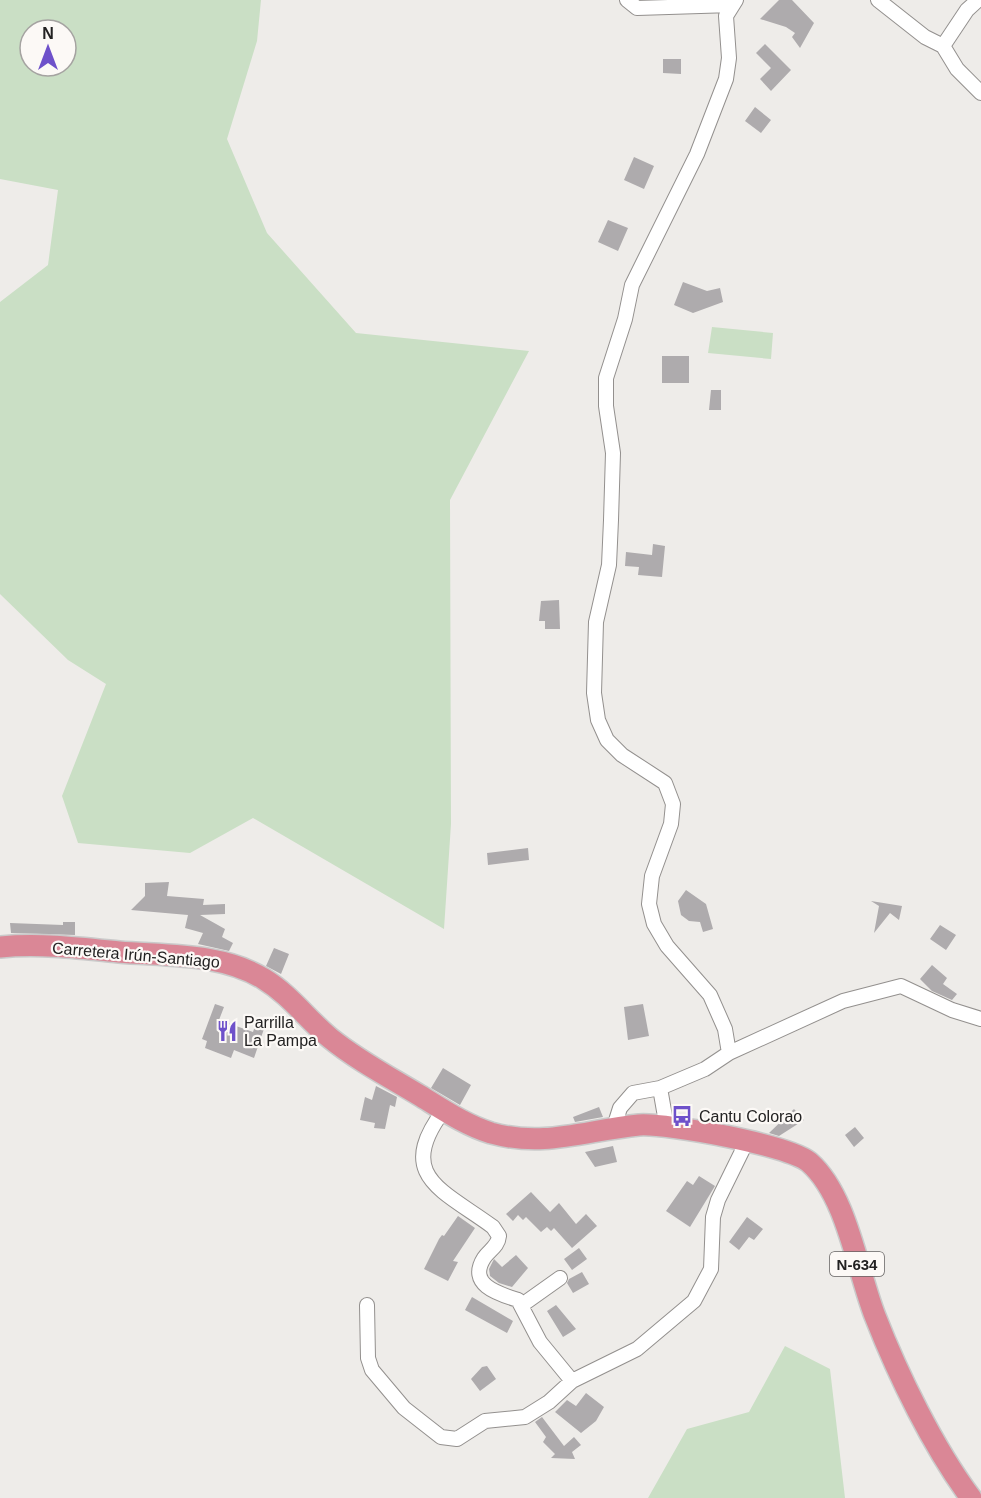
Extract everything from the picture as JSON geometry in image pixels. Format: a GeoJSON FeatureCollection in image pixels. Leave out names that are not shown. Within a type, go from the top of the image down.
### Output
{"type":"FeatureCollection","features":[{"type":"Feature","properties":{"kind":"highway","name":"Carretera Irún-Santiago"},"geometry":{"type":"LineString","coordinates":[[0,947],[80,948],[188,957],[243,968],[290,998],[328,1037],[362,1061],[444,1110],[487,1132],[527,1140],[548,1140],[642,1125],[747,1141],[784,1150],[806,1160],[820,1174],[836,1198],[875,1317],[923,1420],[971,1498]]}},
{"type":"Feature","properties":{"kind":"street"},"geometry":{"type":"LineString","coordinates":[[627,0],[637,8],[734,2]]}},
{"type":"Feature","properties":{"kind":"street"},"geometry":{"type":"LineString","coordinates":[[878,0],[925,37],[943,46],[957,69],[981,93]]}},
{"type":"Feature","properties":{"kind":"street"},"geometry":{"type":"LineString","coordinates":[[943,46],[967,10],[978,0]]}},
{"type":"Feature","properties":{"kind":"street"},"geometry":{"type":"LineString","coordinates":[[729,1053],[725,1029],[710,995],[667,946],[654,924],[649,904],[652,876],[671,824],[673,804],[664,783],[622,755],[607,740],[598,720],[594,693],[596,622],[609,565],[611,520],[613,453],[606,406],[606,378],[625,319],[632,285],[697,154],[726,79],[729,58],[726,16],[734,2]]}},
{"type":"Feature","properties":{"kind":"street"},"geometry":{"type":"LineString","coordinates":[[612,1130],[620,1108],[633,1093],[660,1088],[705,1069],[729,1053],[843,1001],[901,986],[952,1010],[981,1019]]}},
{"type":"Feature","properties":{"kind":"street"},"geometry":{"type":"LineString","coordinates":[[660,1088],[667,1128]]}},
{"type":"Feature","properties":{"kind":"street"},"geometry":{"type":"LineString","coordinates":[[444,1110],[423,1142],[421,1158],[424,1171],[437,1186],[493,1227],[500,1236],[499,1243],[483,1260],[480,1277],[487,1288],[518,1300],[540,1342],[572,1381]]}},
{"type":"Feature","properties":{"kind":"street"},"geometry":{"type":"LineString","coordinates":[[367,1305],[368,1358],[372,1370],[404,1408],[441,1437],[457,1439],[485,1422],[525,1417],[549,1402],[572,1381],[627,1356],[694,1301],[711,1269],[716,1209],[747,1141]]}},
{"type":"Feature","properties":{"kind":"street"},"geometry":{"type":"LineString","coordinates":[[522,1305],[560,1278]]}},
{"type":"Feature","properties":{"kind":"green space"},"geometry":{"type":"Polygon","coordinates":[[[0,0],[261,0],[257,41],[227,139],[267,233],[356,333],[529,351],[450,500],[451,824],[444,929],[253,818],[190,853],[78,843],[62,796],[106,684],[68,660],[0,594],[0,302],[48,265],[58,190],[0,179],[0,0]]]}},
{"type":"Feature","properties":{"kind":"green space"},"geometry":{"type":"Polygon","coordinates":[[[712,327],[773,333],[771,359],[708,353],[712,327]]]}},
{"type":"Feature","properties":{"kind":"green space"},"geometry":{"type":"Polygon","coordinates":[[[785,1346],[830,1369],[845,1498],[648,1498],[687,1429],[749,1412],[785,1346]]]}},
{"type":"Feature","properties":{"kind":"building"},"geometry":{"type":"Polygon","coordinates":[[[779,0],[792,0],[814,23],[800,48],[792,37],[795,33],[786,27],[760,19],[779,0]]]}},
{"type":"Feature","properties":{"kind":"building"},"geometry":{"type":"Polygon","coordinates":[[[765,44],[791,70],[771,91],[760,79],[771,68],[756,53],[765,44]]]}},
{"type":"Feature","properties":{"kind":"building"},"geometry":{"type":"Polygon","coordinates":[[[663,59],[681,59],[681,74],[663,73],[663,59]]]}},
{"type":"Feature","properties":{"kind":"building"},"geometry":{"type":"Polygon","coordinates":[[[755,107],[771,120],[761,133],[745,121],[755,107]]]}},
{"type":"Feature","properties":{"kind":"building"},"geometry":{"type":"Polygon","coordinates":[[[634,157],[654,166],[644,189],[624,180],[634,157]]]}},
{"type":"Feature","properties":{"kind":"building"},"geometry":{"type":"Polygon","coordinates":[[[608,220],[628,228],[618,251],[598,242],[608,220]]]}},
{"type":"Feature","properties":{"kind":"building"},"geometry":{"type":"Polygon","coordinates":[[[683,282],[707,291],[720,288],[723,302],[693,313],[674,305],[683,282]]]}},
{"type":"Feature","properties":{"kind":"building"},"geometry":{"type":"Polygon","coordinates":[[[662,356],[689,356],[689,383],[662,383],[662,356]]]}},
{"type":"Feature","properties":{"kind":"building"},"geometry":{"type":"Polygon","coordinates":[[[711,390],[721,390],[721,410],[709,410],[711,390]]]}},
{"type":"Feature","properties":{"kind":"building"},"geometry":{"type":"Polygon","coordinates":[[[653,544],[665,546],[662,577],[638,575],[639,567],[625,566],[626,552],[652,555],[653,544]]]}},
{"type":"Feature","properties":{"kind":"building"},"geometry":{"type":"Polygon","coordinates":[[[559,600],[560,629],[545,629],[545,621],[539,621],[541,601],[559,600]]]}},
{"type":"Feature","properties":{"kind":"building"},"geometry":{"type":"Polygon","coordinates":[[[528,848],[529,860],[488,865],[487,853],[528,848]]]}},
{"type":"Feature","properties":{"kind":"building"},"geometry":{"type":"Polygon","coordinates":[[[169,882],[167,896],[204,899],[203,905],[225,904],[225,914],[200,915],[225,929],[222,937],[233,943],[229,951],[198,944],[203,933],[185,928],[188,915],[131,910],[145,896],[145,883],[169,882]]]}},
{"type":"Feature","properties":{"kind":"building"},"geometry":{"type":"Polygon","coordinates":[[[686,890],[706,904],[713,929],[703,932],[700,922],[689,921],[681,915],[678,901],[686,890]]]}},
{"type":"Feature","properties":{"kind":"building"},"geometry":{"type":"Polygon","coordinates":[[[871,901],[902,906],[899,920],[890,913],[874,933],[879,906],[871,901]]]}},
{"type":"Feature","properties":{"kind":"building"},"geometry":{"type":"Polygon","coordinates":[[[63,922],[75,922],[75,935],[11,933],[10,923],[63,925],[63,922]]]}},
{"type":"Feature","properties":{"kind":"building"},"geometry":{"type":"Polygon","coordinates":[[[940,925],[956,935],[946,950],[930,939],[940,925]]]}},
{"type":"Feature","properties":{"kind":"building"},"geometry":{"type":"Polygon","coordinates":[[[274,948],[289,954],[281,974],[266,966],[274,948]]]}},
{"type":"Feature","properties":{"kind":"building"},"geometry":{"type":"Polygon","coordinates":[[[932,965],[947,978],[943,984],[957,994],[952,1000],[932,991],[920,979],[932,965]]]}},
{"type":"Feature","properties":{"kind":"building","name":"Parrilla La Pampa"},"geometry":{"type":"Polygon","coordinates":[[[215,1004],[224,1007],[219,1020],[253,1032],[257,1020],[266,1023],[254,1058],[234,1050],[231,1058],[205,1048],[207,1041],[202,1039],[215,1004]]]}},
{"type":"Feature","properties":{"kind":"building"},"geometry":{"type":"Polygon","coordinates":[[[643,1004],[649,1036],[628,1040],[624,1007],[643,1004]]]}},
{"type":"Feature","properties":{"kind":"building"},"geometry":{"type":"Polygon","coordinates":[[[443,1068],[471,1085],[460,1105],[431,1088],[443,1068]]]}},
{"type":"Feature","properties":{"kind":"building"},"geometry":{"type":"Polygon","coordinates":[[[376,1086],[397,1097],[395,1107],[390,1105],[385,1129],[374,1128],[375,1123],[360,1120],[365,1097],[372,1100],[376,1086]]]}},
{"type":"Feature","properties":{"kind":"building"},"geometry":{"type":"Polygon","coordinates":[[[599,1107],[603,1117],[575,1122],[573,1117],[599,1107]]]}},
{"type":"Feature","properties":{"kind":"building"},"geometry":{"type":"Polygon","coordinates":[[[794,1109],[804,1120],[779,1136],[769,1133],[794,1109]]]}},
{"type":"Feature","properties":{"kind":"building"},"geometry":{"type":"Polygon","coordinates":[[[855,1127],[864,1138],[854,1147],[845,1135],[855,1127]]]}},
{"type":"Feature","properties":{"kind":"building"},"geometry":{"type":"Polygon","coordinates":[[[613,1146],[617,1162],[595,1167],[585,1152],[613,1146]]]}},
{"type":"Feature","properties":{"kind":"building"},"geometry":{"type":"Polygon","coordinates":[[[699,1176],[715,1186],[690,1227],[666,1211],[687,1181],[693,1185],[699,1176]]]}},
{"type":"Feature","properties":{"kind":"building"},"geometry":{"type":"Polygon","coordinates":[[[531,1192],[550,1212],[559,1203],[576,1224],[586,1214],[597,1226],[572,1248],[554,1228],[551,1231],[547,1227],[541,1232],[526,1217],[523,1220],[518,1215],[513,1221],[506,1214],[531,1192]]]}},
{"type":"Feature","properties":{"kind":"building"},"geometry":{"type":"Polygon","coordinates":[[[458,1216],[475,1228],[453,1261],[458,1262],[448,1281],[424,1269],[439,1239],[442,1235],[444,1236],[458,1216]]]}},
{"type":"Feature","properties":{"kind":"building"},"geometry":{"type":"Polygon","coordinates":[[[747,1217],[763,1229],[754,1240],[749,1237],[739,1250],[729,1242],[747,1217]]]}},
{"type":"Feature","properties":{"kind":"building"},"geometry":{"type":"Polygon","coordinates":[[[579,1248],[587,1259],[572,1270],[564,1259],[579,1248]]]}},
{"type":"Feature","properties":{"kind":"building"},"geometry":{"type":"Polygon","coordinates":[[[516,1255],[528,1268],[512,1287],[499,1283],[490,1276],[489,1269],[494,1259],[502,1267],[516,1255]]]}},
{"type":"Feature","properties":{"kind":"building"},"geometry":{"type":"Polygon","coordinates":[[[582,1272],[589,1284],[573,1293],[567,1283],[569,1279],[582,1272]]]}},
{"type":"Feature","properties":{"kind":"building"},"geometry":{"type":"Polygon","coordinates":[[[472,1297],[513,1321],[507,1333],[465,1310],[472,1297]]]}},
{"type":"Feature","properties":{"kind":"building"},"geometry":{"type":"Polygon","coordinates":[[[556,1305],[576,1329],[563,1337],[547,1311],[556,1305]]]}},
{"type":"Feature","properties":{"kind":"building"},"geometry":{"type":"Polygon","coordinates":[[[487,1366],[496,1379],[480,1391],[471,1379],[482,1367],[487,1366]]]}},
{"type":"Feature","properties":{"kind":"building"},"geometry":{"type":"Polygon","coordinates":[[[586,1393],[604,1407],[596,1421],[581,1433],[555,1412],[567,1400],[576,1406],[586,1393]]]}},
{"type":"Feature","properties":{"kind":"building"},"geometry":{"type":"Polygon","coordinates":[[[542,1417],[564,1446],[574,1437],[581,1445],[572,1452],[575,1459],[551,1458],[555,1454],[543,1442],[546,1437],[535,1422],[542,1417]]]}},
{"type":"Feature","properties":{"kind":"place","name":"Parrilla La Pampa"},"geometry":{"type":"Point","coordinates":[227,1031]}},
{"type":"Feature","properties":{"kind":"place","name":"Cantu Colorao"},"geometry":{"type":"Point","coordinates":[682,1116]}}]}
